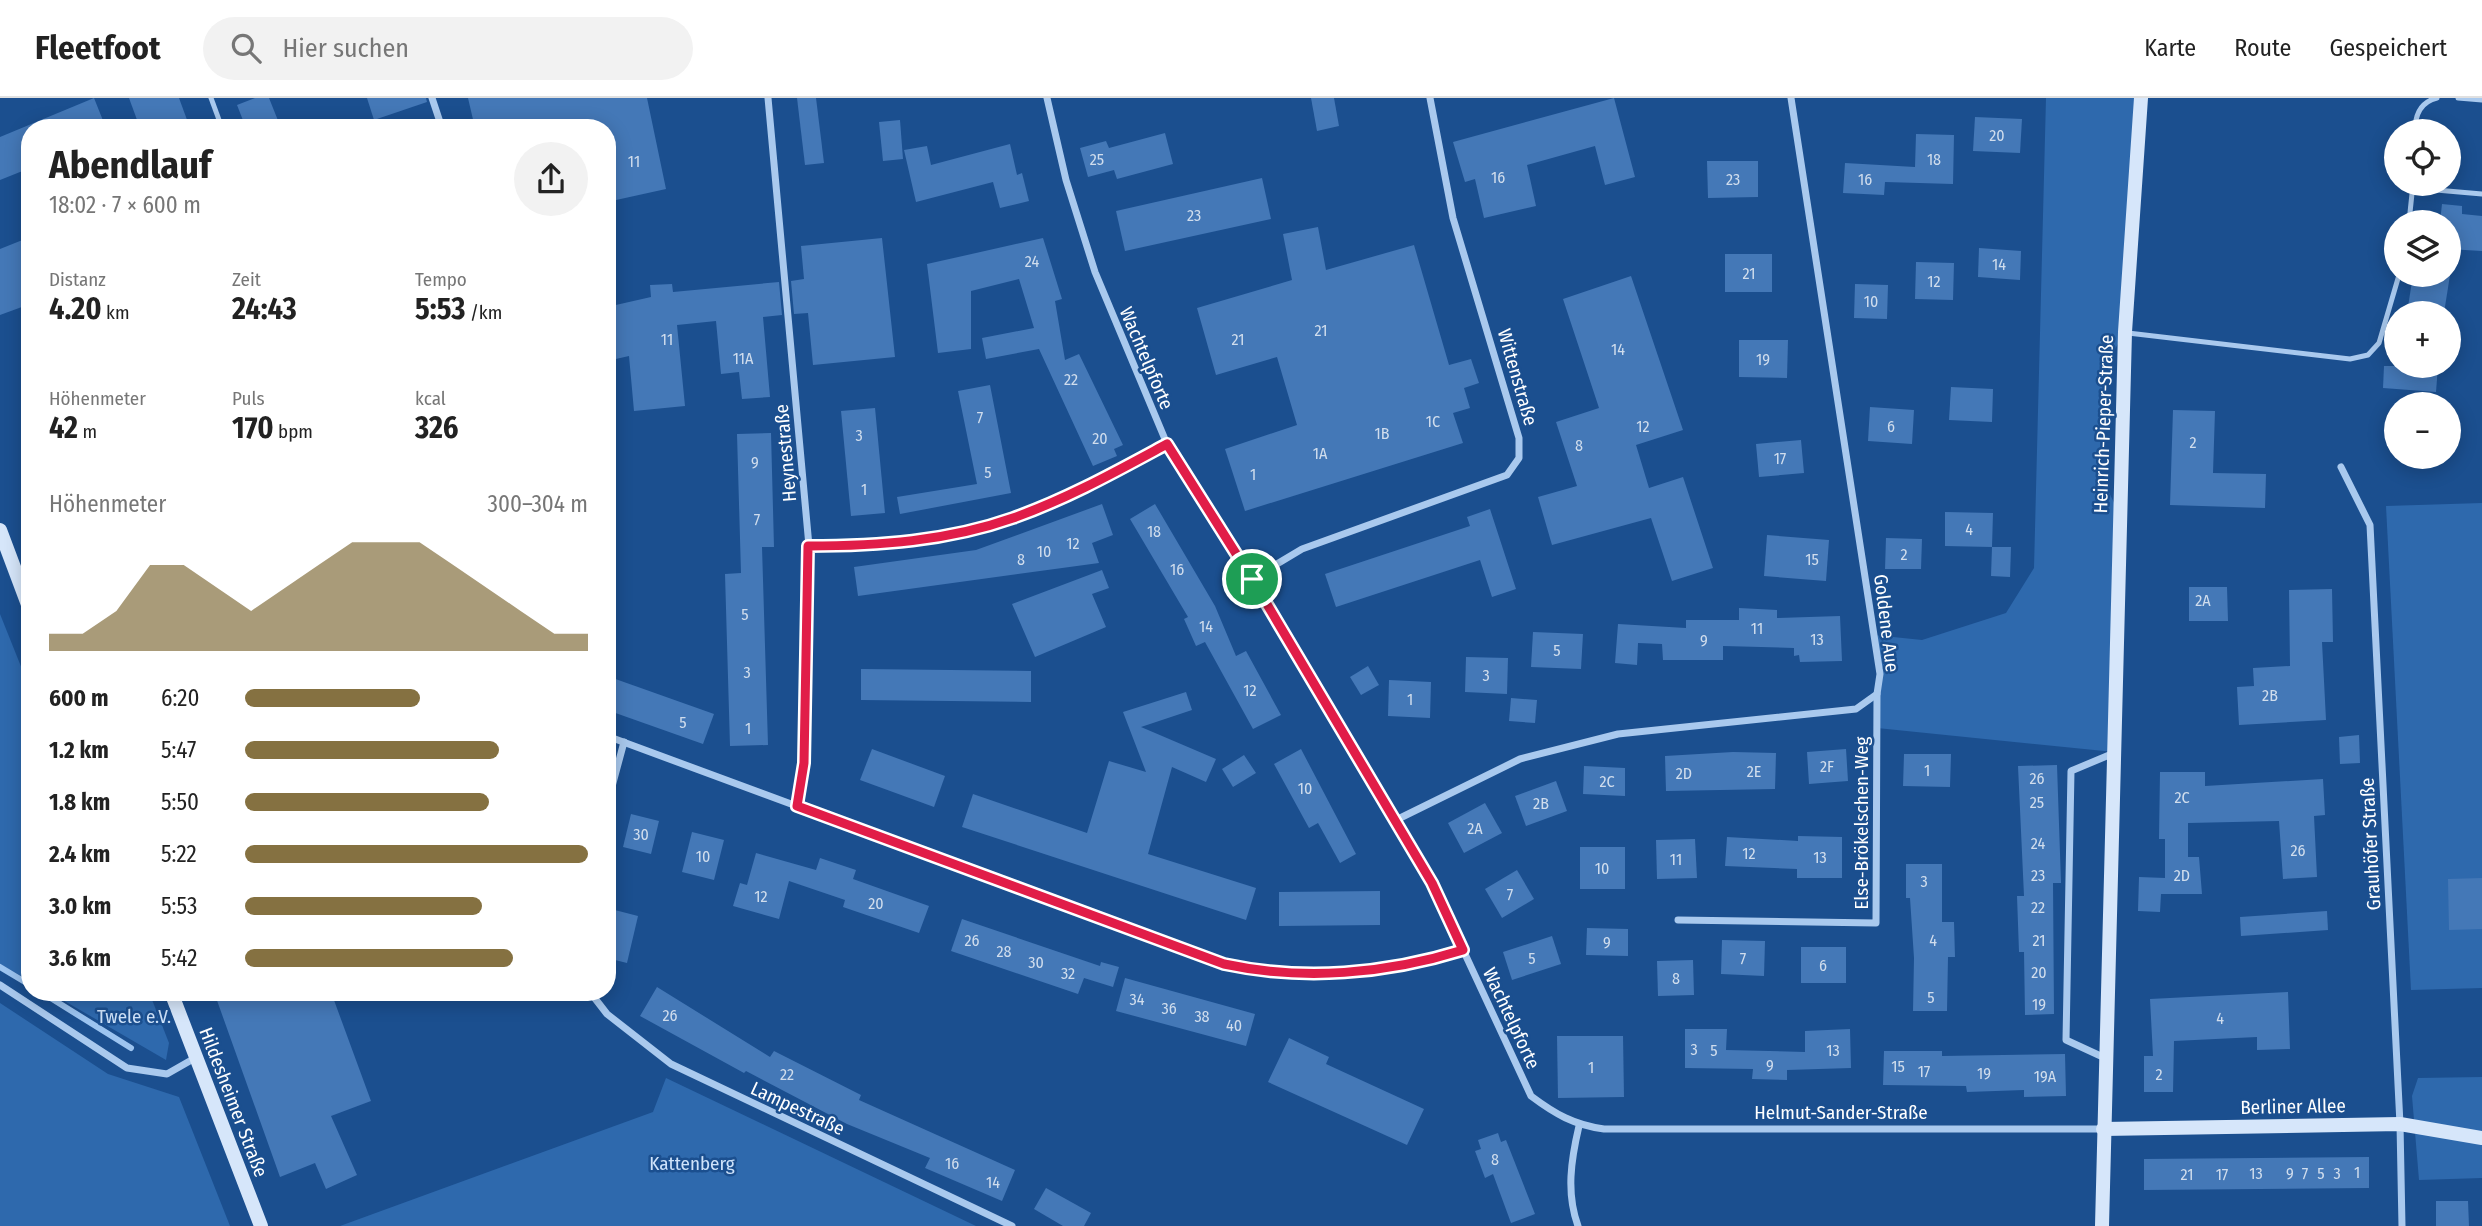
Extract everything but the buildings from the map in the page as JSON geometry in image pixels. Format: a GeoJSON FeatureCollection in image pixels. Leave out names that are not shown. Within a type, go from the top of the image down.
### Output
{"type":"FeatureCollection","features":[{"type":"Feature","properties":{"kind":"street"},"geometry":{"type":"LineString","coordinates":[[432,98],[439,119]]}},
{"type":"Feature","properties":{"kind":"street","name":"Heynestraße"},"geometry":{"type":"LineString","coordinates":[[768,98],[808,546],[804,763],[797,806]]}},
{"type":"Feature","properties":{"kind":"street","name":"Wachtelpforte"},"geometry":{"type":"LineString","coordinates":[[1047,98],[1066,180],[1095,272],[1167,444],[1252,579],[1432,883],[1531,1096],[1553,1113],[1578,1126]]}},
{"type":"Feature","properties":{"kind":"street","name":"Wittenstraße"},"geometry":{"type":"LineString","coordinates":[[1252,579],[1303,549],[1507,475],[1520,458],[1519,438],[1453,218],[1430,98]]}},
{"type":"Feature","properties":{"kind":"street","name":"Goldene Aue"},"geometry":{"type":"LineString","coordinates":[[1394,821],[1520,759],[1618,734],[1856,709],[1877,694],[1880,674],[1791,98]]}},
{"type":"Feature","properties":{"kind":"street","name":"Heinrich-Pieper-Straße"},"geometry":{"type":"LineString","coordinates":[[2102,1226],[2125,332],[2141,98]]}},
{"type":"Feature","properties":{"kind":"street"},"geometry":{"type":"LineString","coordinates":[[808,546],[859,546],[930,539],[1012,519],[1081,490],[1167,444]]}},
{"type":"Feature","properties":{"kind":"street","name":"Grauhöfer Straße"},"geometry":{"type":"LineString","coordinates":[[2341,467],[2370,524],[2400,1124],[2402,1226]]}},
{"type":"Feature","properties":{"kind":"street"},"geometry":{"type":"LineString","coordinates":[[0,530],[21,573]]}},
{"type":"Feature","properties":{"kind":"street","name":"Else-Brökelschen-Weg"},"geometry":{"type":"LineString","coordinates":[[1678,920],[1876,923],[1877,694]]}},
{"type":"Feature","properties":{"kind":"street"},"geometry":{"type":"LineString","coordinates":[[616,739],[1224,964],[1264,973],[1306,975],[1415,963],[1463,950]]}},
{"type":"Feature","properties":{"kind":"street"},"geometry":{"type":"LineString","coordinates":[[616,772],[624,742]]}},
{"type":"Feature","properties":{"kind":"street"},"geometry":{"type":"LineString","coordinates":[[2106,1058],[2066,1040],[2071,771],[2114,752]]}},
{"type":"Feature","properties":{"kind":"street"},"geometry":{"type":"LineString","coordinates":[[0,985],[21,999]]}},
{"type":"Feature","properties":{"kind":"street"},"geometry":{"type":"LineString","coordinates":[[24,1001],[127,1068],[167,1074],[195,1058]]}},
{"type":"Feature","properties":{"kind":"street","name":"Hildesheimer Straße"},"geometry":{"type":"LineString","coordinates":[[174,1001],[261,1226]]}},
{"type":"Feature","properties":{"kind":"street","name":"Lampestraße"},"geometry":{"type":"LineString","coordinates":[[597,1001],[607,1014],[671,1064],[1012,1226]]}},
{"type":"Feature","properties":{"kind":"street","name":"Berliner Allee"},"geometry":{"type":"LineString","coordinates":[[2103,1129],[2400,1124],[2482,1138]]}},
{"type":"Feature","properties":{"kind":"street"},"geometry":{"type":"LineString","coordinates":[[1578,1126],[1571,1161],[1571,1206],[1578,1226]]}},
{"type":"Feature","properties":{"kind":"street","name":"Helmut-Sander-Straße"},"geometry":{"type":"LineString","coordinates":[[1578,1126],[1604,1129],[2103,1129]]}},
{"type":"Feature","properties":{"kind":"lane"},"geometry":{"type":"LineString","coordinates":[[211,98],[219,119]]}},
{"type":"Feature","properties":{"kind":"lane"},"geometry":{"type":"LineString","coordinates":[[2418,119],[2420,107],[2428,100],[2437,98]]}},
{"type":"Feature","properties":{"kind":"lane"},"geometry":{"type":"LineString","coordinates":[[2458,98],[2482,100]]}},
{"type":"Feature","properties":{"kind":"lane"},"geometry":{"type":"LineString","coordinates":[[2461,192],[2482,194]]}},
{"type":"Feature","properties":{"kind":"lane"},"geometry":{"type":"LineString","coordinates":[[2125,332],[2350,359],[2368,355],[2379,343],[2395,287]]}},
{"type":"Feature","properties":{"kind":"green space"},"geometry":{"type":"Polygon","coordinates":[[[2046,98],[2141,98],[2125,332],[2105,366],[2101,476],[2120,515],[2114,752],[1877,728],[1880,674],[1874,635],[1922,640],[2006,613],[2034,568],[2046,98]]]}},
{"type":"Feature","properties":{"kind":"green space"},"geometry":{"type":"Polygon","coordinates":[[[2482,503],[2482,988],[2411,990],[2386,506],[2482,503]]]}},
{"type":"Feature","properties":{"kind":"green space"},"geometry":{"type":"Polygon","coordinates":[[[0,614],[21,666],[21,976],[0,964],[0,614]]]}},
{"type":"Feature","properties":{"kind":"green space","name":"Twele e.V."},"geometry":{"type":"Polygon","coordinates":[[[64,1001],[153,1001],[169,1043],[166,1060],[64,1001]]]}},
{"type":"Feature","properties":{"kind":"green space"},"geometry":{"type":"Polygon","coordinates":[[[0,1003],[108,1074],[179,1097],[230,1226],[0,1226],[0,1003]]]}},
{"type":"Feature","properties":{"kind":"green space"},"geometry":{"type":"Polygon","coordinates":[[[2482,1077],[2482,1178],[2419,1180],[2412,1096],[2418,1078],[2482,1077]]]}},
{"type":"Feature","properties":{"kind":"green space","name":"Kattenberg"},"geometry":{"type":"Polygon","coordinates":[[[666,1078],[976,1226],[340,1226],[653,1112],[666,1078]]]}},
{"type":"Feature","properties":{"kind":"waterway"},"geometry":{"type":"LineString","coordinates":[[0,967],[21,980]]}},
{"type":"Feature","properties":{"kind":"waterway"},"geometry":{"type":"LineString","coordinates":[[55,1001],[131,1048]]}},
{"type":"Feature","properties":{"kind":"route"},"geometry":{"type":"LineString","coordinates":[[1167,444],[1252,579],[1432,883],[1463,950],[1428,961],[1377,969],[1306,975],[1264,973],[1178,949],[797,806],[804,763],[808,546],[859,546],[930,539],[1012,519],[1081,490],[1167,444]]}}]}
